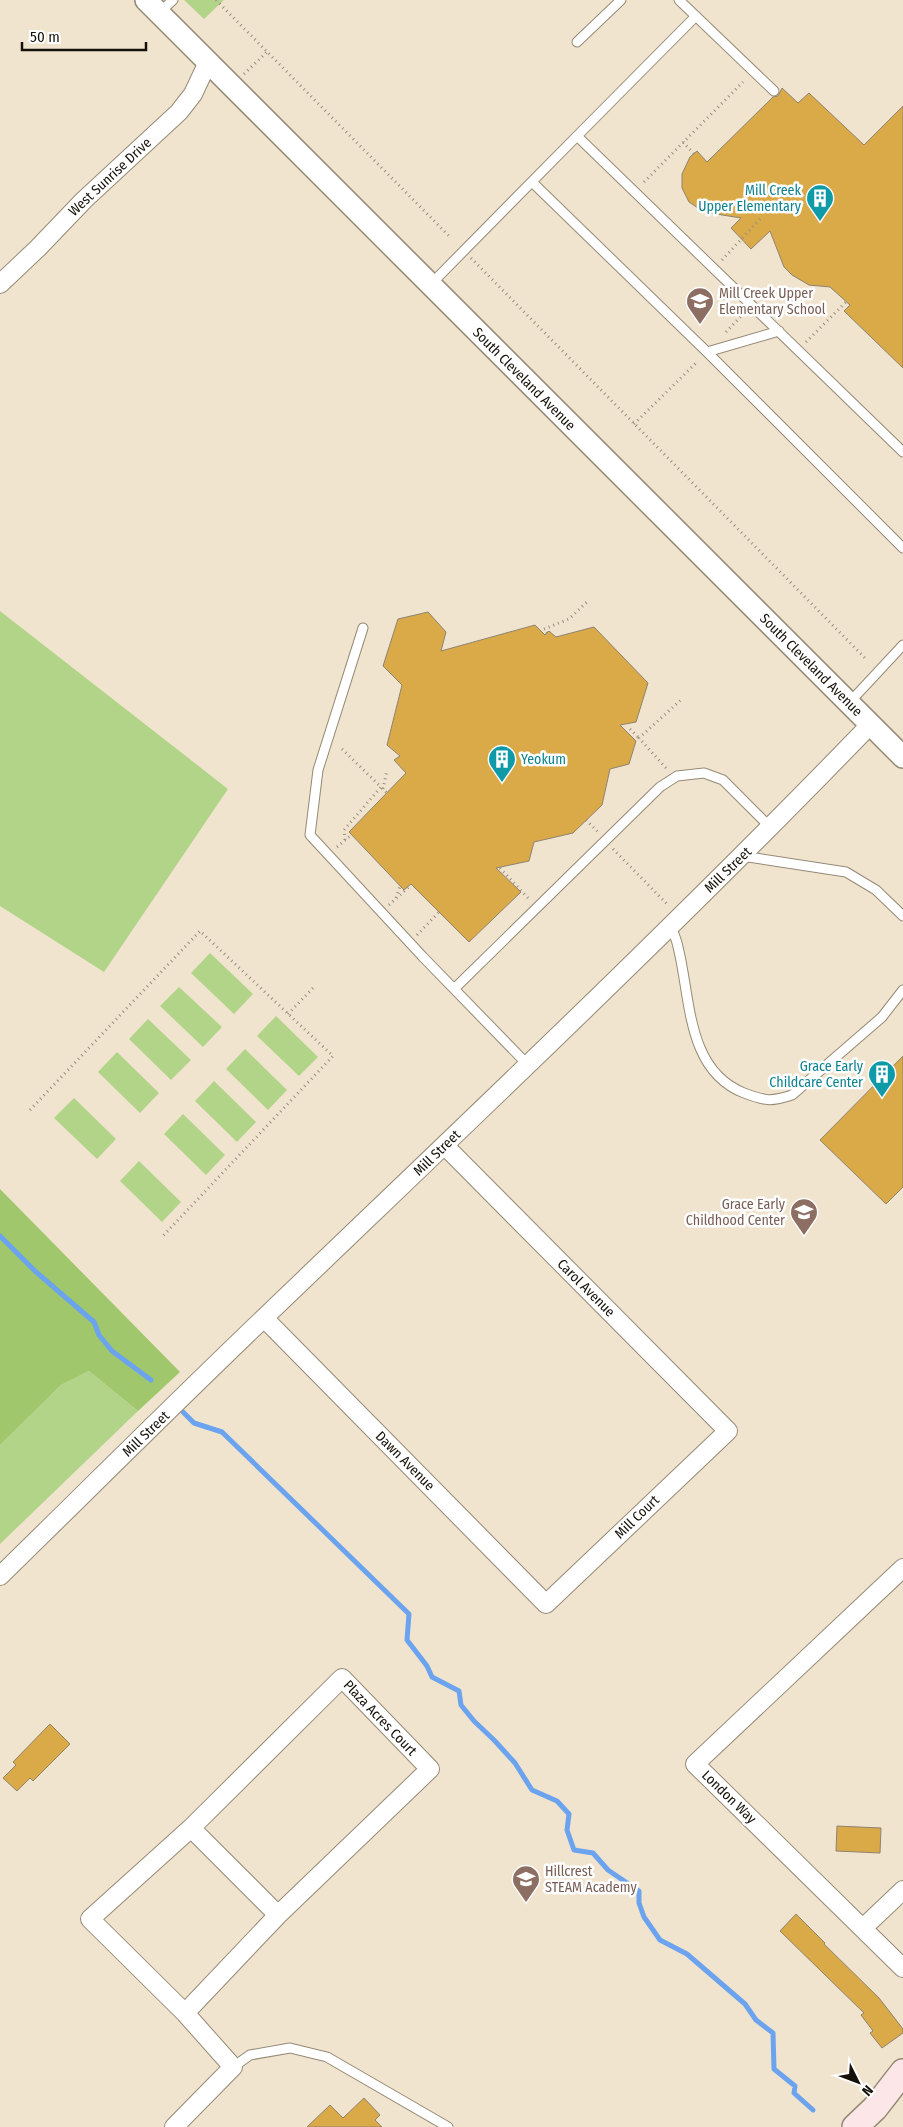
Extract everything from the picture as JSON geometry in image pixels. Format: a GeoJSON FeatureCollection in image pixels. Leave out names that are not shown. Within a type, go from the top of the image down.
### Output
{"type":"FeatureCollection","features":[{"type":"Feature","properties":{"kind":"main road"},"geometry":{"type":"LineString","coordinates":[[855,2127],[875,2108],[903,2072]]}},
{"type":"Feature","properties":{"kind":"main road"},"geometry":{"type":"LineString","coordinates":[[875,2108],[903,2090]]}},
{"type":"Feature","properties":{"kind":"street","name":"South Cleveland Avenue"},"geometry":{"type":"LineString","coordinates":[[159,4],[208,62],[903,757]]}},
{"type":"Feature","properties":{"kind":"street","name":"West Sunrise Drive"},"geometry":{"type":"LineString","coordinates":[[0,284],[84,200],[179,112],[193,94],[208,62]]}},
{"type":"Feature","properties":{"kind":"street","name":"Mill Street"},"geometry":{"type":"LineString","coordinates":[[0,1576],[771,828],[870,725]]}},
{"type":"Feature","properties":{"kind":"street","name":"Carol Avenue"},"geometry":{"type":"LineString","coordinates":[[445,1146],[728,1431]]}},
{"type":"Feature","properties":{"kind":"street","name":"Dawn Avenue"},"geometry":{"type":"LineString","coordinates":[[264,1318],[546,1604]]}},
{"type":"Feature","properties":{"kind":"street","name":"Mill Court"},"geometry":{"type":"LineString","coordinates":[[546,1604],[728,1431]]}},
{"type":"Feature","properties":{"kind":"street","name":"London Way"},"geometry":{"type":"LineString","coordinates":[[903,1568],[695,1764],[903,1968]]}},
{"type":"Feature","properties":{"kind":"street","name":"Plaza Acres Court"},"geometry":{"type":"LineString","coordinates":[[185,2013],[278,1915],[430,1770],[342,1678],[191,1828],[90,1920],[185,2013],[233,2067]]}},
{"type":"Feature","properties":{"kind":"street"},"geometry":{"type":"LineString","coordinates":[[191,1828],[278,1915]]}},
{"type":"Feature","properties":{"kind":"street"},"geometry":{"type":"LineString","coordinates":[[863,1928],[903,1890]]}},
{"type":"Feature","properties":{"kind":"street"},"geometry":{"type":"LineString","coordinates":[[179,2126],[233,2067]]}},
{"type":"Feature","properties":{"kind":"lane"},"geometry":{"type":"LineString","coordinates":[[577,42],[621,0]]}},
{"type":"Feature","properties":{"kind":"lane"},"geometry":{"type":"LineString","coordinates":[[680,0],[774,90]]}},
{"type":"Feature","properties":{"kind":"lane"},"geometry":{"type":"LineString","coordinates":[[430,284],[696,16]]}},
{"type":"Feature","properties":{"kind":"lane"},"geometry":{"type":"LineString","coordinates":[[577,136],[903,452]]}},
{"type":"Feature","properties":{"kind":"lane"},"geometry":{"type":"LineString","coordinates":[[532,182],[707,352],[903,548]]}},
{"type":"Feature","properties":{"kind":"lane"},"geometry":{"type":"LineString","coordinates":[[707,352],[779,331]]}},
{"type":"Feature","properties":{"kind":"lane"},"geometry":{"type":"LineString","coordinates":[[363,628],[318,770],[310,834],[454,989],[527,1064]]}},
{"type":"Feature","properties":{"kind":"lane"},"geometry":{"type":"LineString","coordinates":[[849,704],[903,645]]}},
{"type":"Feature","properties":{"kind":"lane"},"geometry":{"type":"LineString","coordinates":[[454,989],[660,787],[677,776],[704,773],[723,780],[771,828]]}},
{"type":"Feature","properties":{"kind":"lane"},"geometry":{"type":"LineString","coordinates":[[742,856],[846,872],[876,890],[903,916]]}},
{"type":"Feature","properties":{"kind":"lane"},"geometry":{"type":"LineString","coordinates":[[671,925],[678,947],[689,1010],[699,1047],[710,1066],[724,1081],[739,1091],[756,1098],[773,1101],[792,1095],[882,1017],[903,990]]}},
{"type":"Feature","properties":{"kind":"lane"},"geometry":{"type":"LineString","coordinates":[[233,2067],[250,2055],[290,2048],[326,2057],[448,2127]]}},
{"type":"Feature","properties":{"kind":"path"},"geometry":{"type":"LineString","coordinates":[[216,0],[448,236]]}},
{"type":"Feature","properties":{"kind":"path"},"geometry":{"type":"LineString","coordinates":[[241,78],[266,52]]}},
{"type":"Feature","properties":{"kind":"path"},"geometry":{"type":"LineString","coordinates":[[644,182],[743,82]]}},
{"type":"Feature","properties":{"kind":"path"},"geometry":{"type":"LineString","coordinates":[[683,142],[694,154]]}},
{"type":"Feature","properties":{"kind":"path"},"geometry":{"type":"LineString","coordinates":[[722,260],[761,218]]}},
{"type":"Feature","properties":{"kind":"path"},"geometry":{"type":"LineString","coordinates":[[470,257],[867,660]]}},
{"type":"Feature","properties":{"kind":"path"},"geometry":{"type":"LineString","coordinates":[[805,342],[846,302]]}},
{"type":"Feature","properties":{"kind":"path"},"geometry":{"type":"LineString","coordinates":[[634,424],[697,362]]}},
{"type":"Feature","properties":{"kind":"path"},"geometry":{"type":"LineString","coordinates":[[547,633],[544,629],[569,619],[590,600]]}},
{"type":"Feature","properties":{"kind":"path"},"geometry":{"type":"LineString","coordinates":[[639,738],[683,698]]}},
{"type":"Feature","properties":{"kind":"path"},"geometry":{"type":"LineString","coordinates":[[630,729],[666,768]]}},
{"type":"Feature","properties":{"kind":"path"},"geometry":{"type":"LineString","coordinates":[[342,749],[387,793]]}},
{"type":"Feature","properties":{"kind":"path"},"geometry":{"type":"LineString","coordinates":[[345,840],[344,830],[382,788],[387,770]]}},
{"type":"Feature","properties":{"kind":"path"},"geometry":{"type":"LineString","coordinates":[[586,820],[598,833]]}},
{"type":"Feature","properties":{"kind":"path"},"geometry":{"type":"LineString","coordinates":[[333,850],[351,835]]}},
{"type":"Feature","properties":{"kind":"path"},"geometry":{"type":"LineString","coordinates":[[612,848],[669,905]]}},
{"type":"Feature","properties":{"kind":"path"},"geometry":{"type":"LineString","coordinates":[[500,868],[529,899]]}},
{"type":"Feature","properties":{"kind":"path"},"geometry":{"type":"LineString","coordinates":[[386,907],[412,884]]}},
{"type":"Feature","properties":{"kind":"path"},"geometry":{"type":"LineString","coordinates":[[396,899],[400,886]]}},
{"type":"Feature","properties":{"kind":"path"},"geometry":{"type":"LineString","coordinates":[[416,935],[440,912]]}},
{"type":"Feature","properties":{"kind":"path"},"geometry":{"type":"LineString","coordinates":[[30,1110],[200,931],[333,1056],[162,1236]]}},
{"type":"Feature","properties":{"kind":"path"},"geometry":{"type":"LineString","coordinates":[[288,1014],[313,988]]}},
{"type":"Feature","properties":{"kind":"green space"},"geometry":{"type":"Polygon","coordinates":[[[184,0],[224,0],[204,19],[184,0]]]}},
{"type":"Feature","properties":{"kind":"green space"},"geometry":{"type":"Polygon","coordinates":[[[0,611],[228,789],[104,972],[0,906],[0,611]]]}},
{"type":"Feature","properties":{"kind":"green space"},"geometry":{"type":"Polygon","coordinates":[[[210,953],[253,994],[234,1014],[191,973],[210,953]]]}},
{"type":"Feature","properties":{"kind":"green space"},"geometry":{"type":"Polygon","coordinates":[[[179,987],[222,1027],[203,1047],[160,1006],[179,987]]]}},
{"type":"Feature","properties":{"kind":"green space"},"geometry":{"type":"Polygon","coordinates":[[[276,1016],[318,1057],[299,1076],[257,1036],[276,1016]]]}},
{"type":"Feature","properties":{"kind":"green space"},"geometry":{"type":"Polygon","coordinates":[[[148,1019],[191,1060],[171,1080],[129,1039],[148,1019]]]}},
{"type":"Feature","properties":{"kind":"green space"},"geometry":{"type":"Polygon","coordinates":[[[245,1049],[287,1090],[268,1110],[226,1069],[245,1049]]]}},
{"type":"Feature","properties":{"kind":"green space"},"geometry":{"type":"Polygon","coordinates":[[[117,1052],[159,1093],[140,1113],[98,1072],[117,1052]]]}},
{"type":"Feature","properties":{"kind":"green space"},"geometry":{"type":"Polygon","coordinates":[[[214,1081],[256,1122],[237,1142],[195,1101],[214,1081]]]}},
{"type":"Feature","properties":{"kind":"green space"},"geometry":{"type":"Polygon","coordinates":[[[74,1098],[116,1139],[97,1159],[54,1118],[74,1098]]]}},
{"type":"Feature","properties":{"kind":"green space"},"geometry":{"type":"Polygon","coordinates":[[[183,1114],[225,1155],[206,1175],[164,1134],[183,1114]]]}},
{"type":"Feature","properties":{"kind":"green space"},"geometry":{"type":"Polygon","coordinates":[[[139,1161],[181,1202],[162,1222],[120,1181],[139,1161]]]}},
{"type":"Feature","properties":{"kind":"green space"},"geometry":{"type":"Polygon","coordinates":[[[0,1189],[180,1372],[138,1411],[89,1371],[61,1385],[0,1445],[0,1189]]]}},
{"type":"Feature","properties":{"kind":"green space"},"geometry":{"type":"Polygon","coordinates":[[[89,1371],[138,1411],[0,1544],[0,1445],[61,1385],[89,1371]]]}},
{"type":"Feature","properties":{"kind":"building","name":"Mill Creek Upper Elementary"},"geometry":{"type":"Polygon","coordinates":[[[782,88],[798,103],[809,93],[864,145],[903,106],[903,368],[844,311],[850,305],[830,287],[809,285],[792,275],[784,267],[770,231],[751,249],[731,228],[741,218],[704,212],[689,202],[682,188],[682,174],[690,157],[697,151],[707,162],[773,97],[778,96],[782,88]]]}},
{"type":"Feature","properties":{"kind":"building","name":"Yeokum"},"geometry":{"type":"Polygon","coordinates":[[[428,612],[446,632],[441,651],[535,625],[545,635],[549,631],[556,637],[594,627],[648,683],[636,722],[620,725],[636,741],[629,764],[610,769],[602,805],[573,833],[534,842],[529,861],[496,868],[521,892],[469,942],[411,884],[404,890],[349,832],[406,773],[394,760],[400,756],[387,745],[402,685],[383,666],[398,619],[428,612]]]}},
{"type":"Feature","properties":{"kind":"building","name":"Grace Early Childcare Center"},"geometry":{"type":"Polygon","coordinates":[[[903,1056],[903,1187],[886,1204],[820,1140],[903,1056]]]}},
{"type":"Feature","properties":{"kind":"building"},"geometry":{"type":"Polygon","coordinates":[[[50,1724],[70,1744],[33,1781],[30,1778],[17,1791],[3,1778],[16,1765],[13,1762],[50,1724]]]}},
{"type":"Feature","properties":{"kind":"building"},"geometry":{"type":"Polygon","coordinates":[[[837,1826],[881,1828],[880,1853],[836,1851],[837,1826]]]}},
{"type":"Feature","properties":{"kind":"building"},"geometry":{"type":"Polygon","coordinates":[[[796,1914],[879,1998],[903,2029],[903,2033],[882,2048],[870,2033],[873,2031],[861,2015],[864,2013],[780,1931],[796,1914]]]}},
{"type":"Feature","properties":{"kind":"building"},"geometry":{"type":"Polygon","coordinates":[[[364,2098],[380,2115],[375,2120],[382,2127],[307,2127],[330,2105],[343,2118],[364,2098]]]}},
{"type":"Feature","properties":{"kind":"waterway"},"geometry":{"type":"LineString","coordinates":[[0,1236],[35,1271],[94,1322],[99,1335],[112,1351],[151,1380]]}},
{"type":"Feature","properties":{"kind":"waterway"},"geometry":{"type":"LineString","coordinates":[[183,1412],[194,1423],[222,1432],[409,1614],[407,1640],[427,1666],[432,1677],[459,1691],[461,1705],[515,1763],[532,1790],[557,1801],[569,1814],[567,1830],[574,1850],[593,1853],[608,1870],[639,1891],[639,1903],[644,1917],[660,1940],[687,1954],[745,2004],[756,2020],[773,2033],[774,2069],[795,2086],[794,2093],[813,2110]]}},
{"type":"Feature","properties":{"kind":"place","name":"Mill Creek Upper Elementary"},"geometry":{"type":"Point","coordinates":[820,222]}},
{"type":"Feature","properties":{"kind":"place","name":"Mill Creek Upper Elementary School"},"geometry":{"type":"Point","coordinates":[700,325]}},
{"type":"Feature","properties":{"kind":"place","name":"Yeokum"},"geometry":{"type":"Point","coordinates":[502,783]}},
{"type":"Feature","properties":{"kind":"place","name":"Grace Early Childcare Center"},"geometry":{"type":"Point","coordinates":[882,1098]}},
{"type":"Feature","properties":{"kind":"place","name":"Grace Early Childhood Center"},"geometry":{"type":"Point","coordinates":[804,1236]}},
{"type":"Feature","properties":{"kind":"place","name":"Hillcrest STEAM Academy"},"geometry":{"type":"Point","coordinates":[526,1903]}}]}
